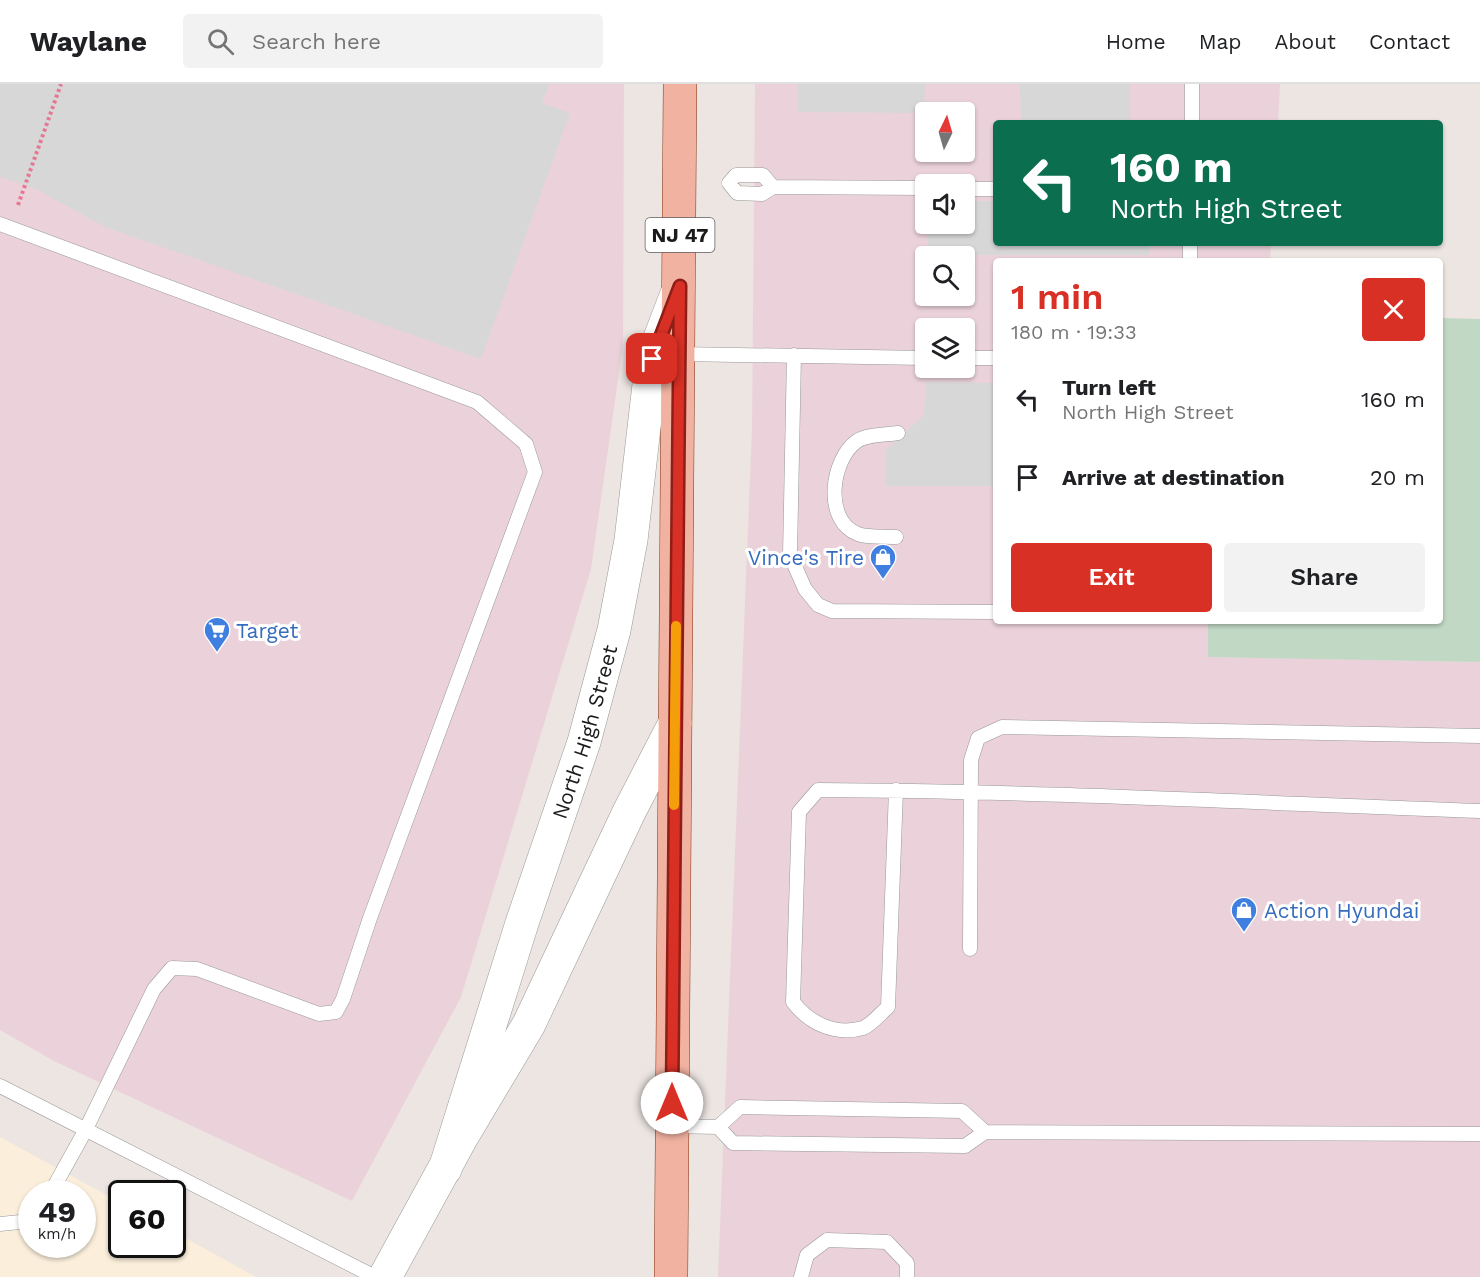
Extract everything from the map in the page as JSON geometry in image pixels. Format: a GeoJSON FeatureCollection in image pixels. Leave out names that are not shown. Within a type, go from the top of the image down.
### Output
{"type":"FeatureCollection","features":[{"type":"Feature","properties":{"kind":"main road","name":"NJ 47"},"geometry":{"type":"LineString","coordinates":[[670,1277],[680,84]]}},
{"type":"Feature","properties":{"kind":"street","name":"North High Street"},"geometry":{"type":"LineString","coordinates":[[445,1169],[522,923],[584,742],[614,630],[632,540],[652,359],[680,286]]}},
{"type":"Feature","properties":{"kind":"street","name":"North High Street"},"geometry":{"type":"LineString","coordinates":[[385,1277],[530,1024],[629,812],[675,723]]}},
{"type":"Feature","properties":{"kind":"lane"},"geometry":{"type":"LineString","coordinates":[[1192,84],[1192,120]]}},
{"type":"Feature","properties":{"kind":"lane"},"geometry":{"type":"LineString","coordinates":[[773,187],[915,188]]}},
{"type":"Feature","properties":{"kind":"lane"},"geometry":{"type":"LineString","coordinates":[[975,189],[993,189]]}},
{"type":"Feature","properties":{"kind":"lane"},"geometry":{"type":"LineString","coordinates":[[5,226],[477,402],[526,444],[535,472],[370,918],[343,999],[336,1012],[319,1014],[197,969],[172,968],[154,989],[86,1131],[58,1180]]}},
{"type":"Feature","properties":{"kind":"lane"},"geometry":{"type":"LineString","coordinates":[[679,354],[915,358]]}},
{"type":"Feature","properties":{"kind":"lane"},"geometry":{"type":"LineString","coordinates":[[794,355],[790,555],[805,589],[818,604],[832,611],[993,612]]}},
{"type":"Feature","properties":{"kind":"lane"},"geometry":{"type":"LineString","coordinates":[[975,358],[993,358]]}},
{"type":"Feature","properties":{"kind":"lane"},"geometry":{"type":"LineString","coordinates":[[896,537],[859,535],[847,527],[838,511],[834,493],[836,476],[845,453],[858,440],[898,433]]}},
{"type":"Feature","properties":{"kind":"lane"},"geometry":{"type":"LineString","coordinates":[[970,949],[971,760],[978,738],[1002,727],[1480,736]]}},
{"type":"Feature","properties":{"kind":"lane"},"geometry":{"type":"LineString","coordinates":[[896,790],[888,1007],[864,1028],[827,1029],[803,1016],[793,1002],[799,812],[818,790],[896,790],[1130,795],[1480,811]]}},
{"type":"Feature","properties":{"kind":"lane"},"geometry":{"type":"LineString","coordinates":[[0,1086],[375,1277]]}},
{"type":"Feature","properties":{"kind":"lane"},"geometry":{"type":"LineString","coordinates":[[672,1126],[718,1127],[740,1107],[962,1111],[985,1132]]}},
{"type":"Feature","properties":{"kind":"lane"},"geometry":{"type":"LineString","coordinates":[[718,1127],[733,1143],[965,1146],[985,1132],[1480,1134]]}},
{"type":"Feature","properties":{"kind":"lane"},"geometry":{"type":"LineString","coordinates":[[0,1224],[18,1222]]}},
{"type":"Feature","properties":{"kind":"lane"},"geometry":{"type":"LineString","coordinates":[[801,1277],[807,1255],[827,1240],[887,1242],[907,1263],[907,1277]]}},
{"type":"Feature","properties":{"kind":"path"},"geometry":{"type":"LineString","coordinates":[[5,226],[61,84]]}},
{"type":"Feature","properties":{"kind":"shaded area"},"geometry":{"type":"Polygon","coordinates":[[[0,84],[624,84],[623,345],[591,569],[461,997],[352,1201],[54,1061],[0,1030],[0,84]]]}},
{"type":"Feature","properties":{"kind":"shaded area"},"geometry":{"type":"Polygon","coordinates":[[[0,84],[549,84],[542,103],[570,113],[481,359],[105,227],[36,189],[0,177],[0,84]]]}},
{"type":"Feature","properties":{"kind":"shaded area"},"geometry":{"type":"Polygon","coordinates":[[[755,84],[1280,84],[1278,120],[993,120],[993,246],[1271,246],[1270,258],[993,258],[993,624],[1208,624],[1208,657],[1480,662],[1480,1277],[718,1277],[752,428],[755,84]]]}},
{"type":"Feature","properties":{"kind":"shaded area"},"geometry":{"type":"Polygon","coordinates":[[[798,84],[925,84],[924,102],[915,102],[915,113],[797,112],[798,84]]]}},
{"type":"Feature","properties":{"kind":"shaded area"},"geometry":{"type":"Polygon","coordinates":[[[1020,84],[1130,84],[1130,120],[1021,120],[1020,84]]]}},
{"type":"Feature","properties":{"kind":"shaded area"},"geometry":{"type":"Polygon","coordinates":[[[975,201],[993,201],[993,246],[1149,246],[1149,255],[975,255],[975,246],[928,246],[927,234],[975,234],[975,201]]]}},
{"type":"Feature","properties":{"kind":"shaded area"},"geometry":{"type":"Polygon","coordinates":[[[926,382],[993,383],[993,486],[885,486],[886,450],[924,415],[926,382]]]}},
{"type":"Feature","properties":{"kind":"shaded area"},"geometry":{"type":"Polygon","coordinates":[[[0,1137],[79,1180],[18,1180],[18,1258],[96,1258],[96,1189],[108,1196],[108,1258],[186,1258],[186,1238],[256,1277],[0,1277],[0,1137]]]}},
{"type":"Feature","properties":{"kind":"green space"},"geometry":{"type":"Polygon","coordinates":[[[1443,318],[1480,319],[1480,662],[1208,657],[1208,624],[1443,624],[1443,318]]]}},
{"type":"Feature","properties":{"kind":"slow traffic"},"geometry":{"type":"LineString","coordinates":[[674,805],[676,626]]}},
{"type":"Feature","properties":{"kind":"place","name":"Vince's Tire"},"geometry":{"type":"Point","coordinates":[883,580]}},
{"type":"Feature","properties":{"kind":"place","name":"Target"},"geometry":{"type":"Point","coordinates":[217,653]}},
{"type":"Feature","properties":{"kind":"place","name":"Action Hyundai"},"geometry":{"type":"Point","coordinates":[1244,933]}},
{"type":"Feature","properties":{"kind":"route"},"geometry":{"type":"LineString","coordinates":[[652,359],[680,286],[672,1103]]}}]}
